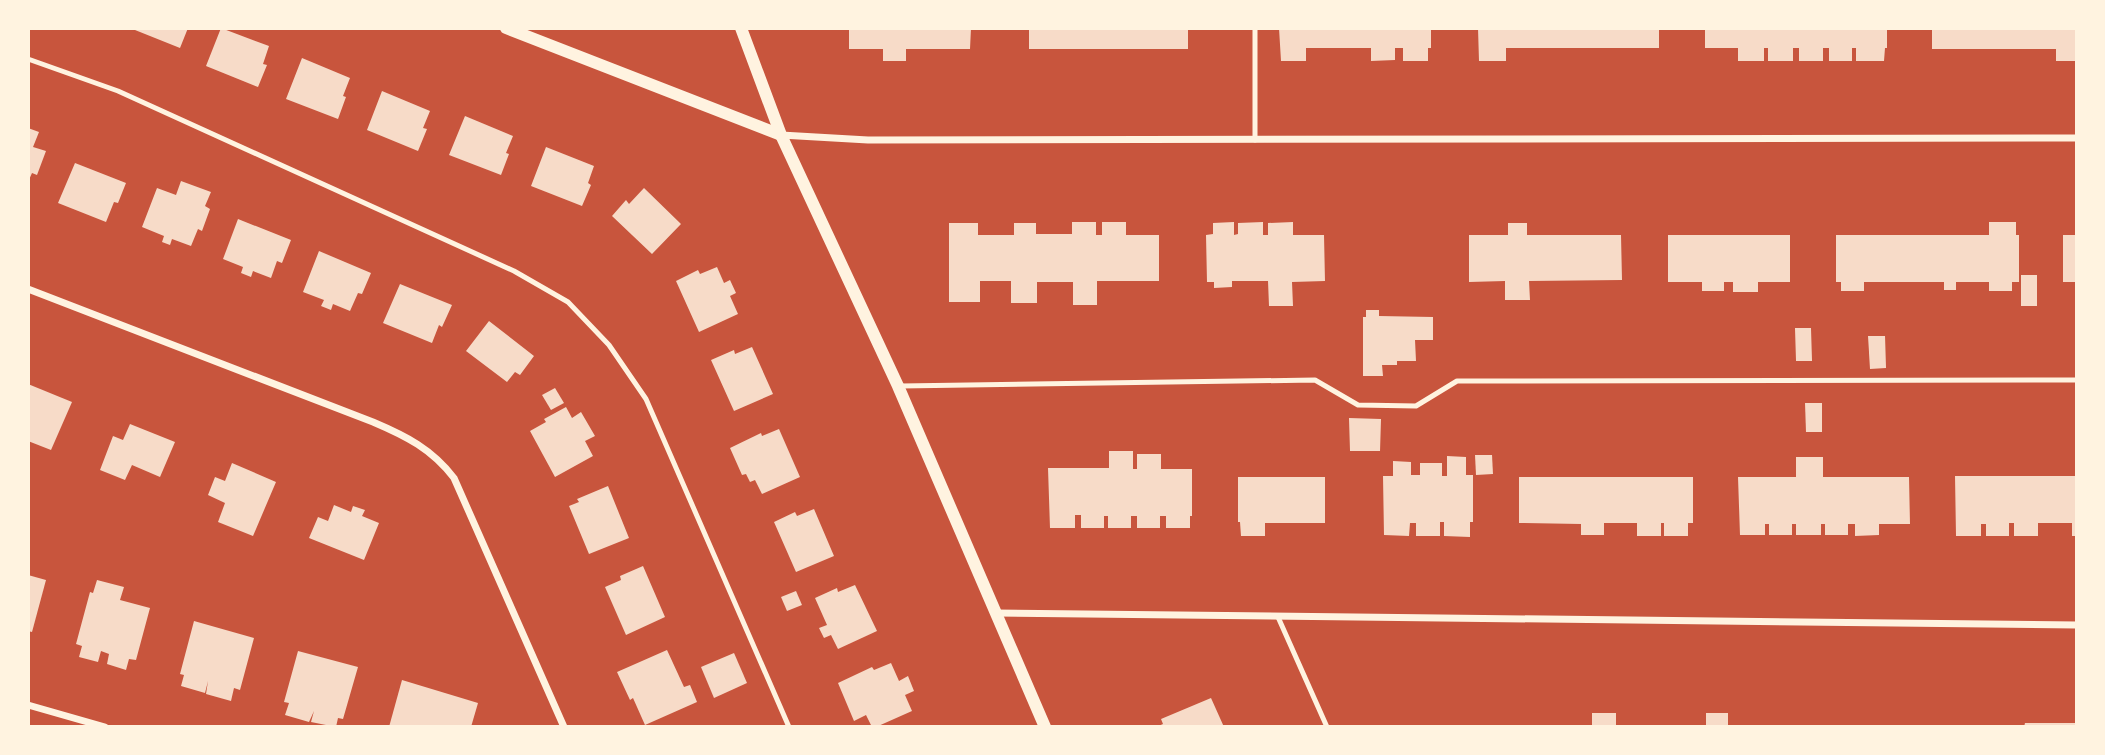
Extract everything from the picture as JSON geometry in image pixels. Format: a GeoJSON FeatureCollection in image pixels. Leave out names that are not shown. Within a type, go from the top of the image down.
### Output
{"type":"FeatureCollection","features":[{"type":"Feature","properties":{"kind":"street"},"geometry":{"type":"LineString","coordinates":[[506,28],[781,135],[868,140],[2077,138]]}},
{"type":"Feature","properties":{"kind":"street"},"geometry":{"type":"LineString","coordinates":[[741,28],[781,135],[898,386],[1045,727]]}},
{"type":"Feature","properties":{"kind":"street"},"geometry":{"type":"LineString","coordinates":[[28,289],[373,422],[408,437],[428,450],[454,478],[564,727]]}},
{"type":"Feature","properties":{"kind":"street"},"geometry":{"type":"LineString","coordinates":[[995,613],[2077,625]]}},
{"type":"Feature","properties":{"kind":"street"},"geometry":{"type":"LineString","coordinates":[[28,705],[105,727]]}},
{"type":"Feature","properties":{"kind":"lane"},"geometry":{"type":"LineString","coordinates":[[1255,28],[1255,140]]}},
{"type":"Feature","properties":{"kind":"lane"},"geometry":{"type":"LineString","coordinates":[[28,59],[118,91],[514,271],[568,302],[610,345],[646,399],[789,727]]}},
{"type":"Feature","properties":{"kind":"lane"},"geometry":{"type":"LineString","coordinates":[[898,386],[1315,380],[1358,405],[1416,406],[1457,382],[2077,380]]}},
{"type":"Feature","properties":{"kind":"lane"},"geometry":{"type":"LineString","coordinates":[[1278,617],[1327,727]]}},
{"type":"Feature","properties":{"kind":"building"},"geometry":{"type":"Polygon","coordinates":[[[130,28],[188,28],[180,48],[130,28]]]}},
{"type":"Feature","properties":{"kind":"building"},"geometry":{"type":"Polygon","coordinates":[[[221,28],[269,46],[263,64],[267,65],[258,87],[206,66],[221,28]]]}},
{"type":"Feature","properties":{"kind":"building"},"geometry":{"type":"Polygon","coordinates":[[[849,28],[971,28],[970,49],[906,49],[906,61],[883,61],[883,49],[849,49],[849,28]]]}},
{"type":"Feature","properties":{"kind":"building"},"geometry":{"type":"Polygon","coordinates":[[[1029,28],[1188,28],[1188,49],[1029,49],[1029,28]]]}},
{"type":"Feature","properties":{"kind":"building"},"geometry":{"type":"Polygon","coordinates":[[[1279,28],[1431,28],[1431,48],[1428,48],[1428,61],[1403,61],[1403,48],[1395,48],[1395,60],[1371,61],[1371,48],[1306,48],[1306,61],[1281,61],[1279,28]]]}},
{"type":"Feature","properties":{"kind":"building"},"geometry":{"type":"Polygon","coordinates":[[[1478,28],[1659,28],[1659,48],[1506,48],[1506,61],[1479,61],[1478,28]]]}},
{"type":"Feature","properties":{"kind":"building"},"geometry":{"type":"Polygon","coordinates":[[[1705,28],[1887,28],[1887,48],[1884,61],[1856,61],[1856,48],[1852,48],[1852,61],[1829,61],[1829,48],[1823,48],[1823,61],[1799,61],[1799,48],[1793,48],[1793,61],[1768,61],[1768,48],[1764,48],[1764,61],[1738,61],[1738,48],[1705,48],[1705,28]]]}},
{"type":"Feature","properties":{"kind":"building"},"geometry":{"type":"Polygon","coordinates":[[[1932,28],[2077,28],[2077,61],[2056,61],[2056,49],[1932,49],[1932,28]]]}},
{"type":"Feature","properties":{"kind":"building"},"geometry":{"type":"Polygon","coordinates":[[[302,58],[350,78],[338,119],[286,99],[302,58]]]}},
{"type":"Feature","properties":{"kind":"building"},"geometry":{"type":"Polygon","coordinates":[[[382,91],[430,111],[423,128],[427,129],[418,151],[367,130],[382,91]]]}},
{"type":"Feature","properties":{"kind":"building"},"geometry":{"type":"Polygon","coordinates":[[[465,116],[513,136],[501,175],[449,155],[465,116]]]}},
{"type":"Feature","properties":{"kind":"building"},"geometry":{"type":"Polygon","coordinates":[[[28,128],[39,132],[33,147],[46,151],[37,175],[32,173],[28,182],[28,128]]]}},
{"type":"Feature","properties":{"kind":"building"},"geometry":{"type":"Polygon","coordinates":[[[546,147],[594,166],[588,183],[591,185],[582,206],[531,186],[546,147]]]}},
{"type":"Feature","properties":{"kind":"building"},"geometry":{"type":"Polygon","coordinates":[[[75,163],[126,183],[106,222],[58,203],[75,163]]]}},
{"type":"Feature","properties":{"kind":"building"},"geometry":{"type":"Polygon","coordinates":[[[181,181],[211,192],[205,206],[210,209],[202,231],[198,229],[191,246],[172,239],[170,245],[162,242],[164,236],[142,227],[157,188],[176,195],[181,181]]]}},
{"type":"Feature","properties":{"kind":"building"},"geometry":{"type":"Polygon","coordinates":[[[644,188],[681,224],[652,254],[612,216],[626,200],[629,204],[644,188]]]}},
{"type":"Feature","properties":{"kind":"building"},"geometry":{"type":"Polygon","coordinates":[[[238,219],[291,240],[282,263],[277,261],[271,278],[253,271],[251,277],[241,273],[243,267],[223,259],[238,219]]]}},
{"type":"Feature","properties":{"kind":"building"},"geometry":{"type":"Polygon","coordinates":[[[1072,222],[1096,222],[1096,235],[1102,235],[1102,222],[1126,222],[1126,235],[1159,235],[1159,281],[1097,281],[1097,305],[1073,305],[1073,282],[1037,282],[1037,303],[1011,303],[1011,281],[980,281],[980,302],[949,302],[949,223],[978,223],[978,235],[1014,235],[1014,223],[1036,223],[1036,234],[1072,234],[1072,222]]]}},
{"type":"Feature","properties":{"kind":"building"},"geometry":{"type":"Polygon","coordinates":[[[1234,222],[1234,235],[1238,234],[1238,223],[1263,222],[1263,235],[1268,235],[1268,223],[1293,222],[1293,235],[1324,235],[1325,281],[1292,282],[1293,306],[1269,306],[1268,281],[1232,281],[1232,287],[1214,288],[1214,282],[1207,282],[1206,235],[1213,234],[1213,223],[1234,222]]]}},
{"type":"Feature","properties":{"kind":"building"},"geometry":{"type":"Polygon","coordinates":[[[1989,222],[2016,222],[2016,235],[2019,235],[2019,282],[2012,282],[2012,291],[1989,291],[1989,282],[1956,282],[1956,290],[1944,290],[1944,282],[1864,282],[1864,291],[1841,291],[1841,282],[1836,282],[1836,235],[1989,235],[1989,222]]]}},
{"type":"Feature","properties":{"kind":"building"},"geometry":{"type":"Polygon","coordinates":[[[1508,223],[1527,223],[1527,235],[1621,235],[1622,280],[1529,281],[1530,300],[1505,300],[1505,281],[1469,282],[1469,235],[1508,235],[1508,223]]]}},
{"type":"Feature","properties":{"kind":"building"},"geometry":{"type":"Polygon","coordinates":[[[1668,235],[1790,235],[1790,282],[1758,282],[1758,292],[1733,292],[1733,282],[1724,282],[1724,291],[1702,291],[1702,282],[1668,282],[1668,235]]]}},
{"type":"Feature","properties":{"kind":"building"},"geometry":{"type":"Polygon","coordinates":[[[2063,235],[2077,235],[2077,282],[2063,282],[2063,235]]]}},
{"type":"Feature","properties":{"kind":"building"},"geometry":{"type":"Polygon","coordinates":[[[319,251],[371,273],[362,294],[358,293],[350,311],[333,304],[331,310],[321,306],[324,300],[303,292],[319,251]]]}},
{"type":"Feature","properties":{"kind":"building"},"geometry":{"type":"Polygon","coordinates":[[[717,267],[724,283],[730,280],[736,293],[730,296],[738,314],[699,332],[676,281],[698,270],[700,274],[717,267]]]}},
{"type":"Feature","properties":{"kind":"building"},"geometry":{"type":"Polygon","coordinates":[[[2021,275],[2037,275],[2037,306],[2021,306],[2021,275]]]}},
{"type":"Feature","properties":{"kind":"building"},"geometry":{"type":"Polygon","coordinates":[[[400,284],[452,305],[442,327],[439,325],[432,343],[383,323],[400,284]]]}},
{"type":"Feature","properties":{"kind":"building"},"geometry":{"type":"Polygon","coordinates":[[[1366,310],[1379,310],[1379,316],[1433,317],[1433,340],[1415,340],[1416,361],[1397,361],[1397,365],[1382,365],[1383,376],[1363,376],[1363,317],[1366,317],[1366,310]]]}},
{"type":"Feature","properties":{"kind":"building"},"geometry":{"type":"Polygon","coordinates":[[[489,321],[534,356],[520,375],[515,372],[507,382],[466,351],[489,321]]]}},
{"type":"Feature","properties":{"kind":"building"},"geometry":{"type":"Polygon","coordinates":[[[1795,328],[1811,328],[1812,361],[1796,361],[1795,328]]]}},
{"type":"Feature","properties":{"kind":"building"},"geometry":{"type":"Polygon","coordinates":[[[1868,336],[1885,336],[1886,368],[1870,369],[1868,336]]]}},
{"type":"Feature","properties":{"kind":"building"},"geometry":{"type":"Polygon","coordinates":[[[752,347],[773,394],[734,411],[711,360],[734,350],[735,354],[752,347]]]}},
{"type":"Feature","properties":{"kind":"building"},"geometry":{"type":"Polygon","coordinates":[[[28,384],[72,402],[51,450],[28,441],[28,384]]]}},
{"type":"Feature","properties":{"kind":"building"},"geometry":{"type":"Polygon","coordinates":[[[555,388],[564,403],[551,410],[542,395],[555,388]]]}},
{"type":"Feature","properties":{"kind":"building"},"geometry":{"type":"Polygon","coordinates":[[[1805,403],[1822,403],[1822,432],[1806,432],[1805,403]]]}},
{"type":"Feature","properties":{"kind":"building"},"geometry":{"type":"Polygon","coordinates":[[[566,407],[572,418],[581,412],[595,436],[585,441],[593,456],[555,477],[530,431],[546,422],[544,419],[566,407]]]}},
{"type":"Feature","properties":{"kind":"building"},"geometry":{"type":"Polygon","coordinates":[[[1349,418],[1381,419],[1380,451],[1350,451],[1349,418]]]}},
{"type":"Feature","properties":{"kind":"building"},"geometry":{"type":"Polygon","coordinates":[[[130,424],[175,442],[160,477],[132,465],[125,480],[100,470],[113,436],[123,440],[130,424]]]}},
{"type":"Feature","properties":{"kind":"building"},"geometry":{"type":"Polygon","coordinates":[[[779,429],[800,477],[762,494],[755,480],[750,482],[746,474],[742,475],[730,448],[761,433],[762,436],[779,429]]]}},
{"type":"Feature","properties":{"kind":"building"},"geometry":{"type":"Polygon","coordinates":[[[1109,451],[1133,451],[1133,469],[1137,469],[1137,454],[1161,454],[1161,469],[1192,469],[1190,528],[1166,528],[1166,516],[1160,516],[1160,528],[1137,528],[1137,516],[1131,516],[1131,528],[1108,528],[1108,516],[1104,516],[1104,528],[1081,528],[1081,515],[1075,515],[1075,528],[1050,528],[1048,468],[1109,468],[1109,451]]]}},
{"type":"Feature","properties":{"kind":"building"},"geometry":{"type":"Polygon","coordinates":[[[1475,455],[1492,455],[1493,474],[1476,475],[1475,455]]]}},
{"type":"Feature","properties":{"kind":"building"},"geometry":{"type":"Polygon","coordinates":[[[1447,456],[1466,457],[1466,475],[1473,475],[1473,522],[1470,522],[1470,537],[1444,536],[1444,522],[1440,522],[1440,536],[1416,536],[1416,523],[1410,523],[1409,536],[1384,535],[1383,476],[1393,476],[1393,461],[1411,462],[1411,475],[1420,475],[1420,463],[1442,463],[1442,476],[1447,476],[1447,456]]]}},
{"type":"Feature","properties":{"kind":"building"},"geometry":{"type":"Polygon","coordinates":[[[1796,457],[1823,457],[1823,477],[1909,477],[1910,524],[1879,524],[1879,535],[1855,536],[1855,524],[1848,524],[1848,535],[1825,535],[1825,524],[1821,524],[1821,535],[1796,535],[1796,524],[1792,524],[1792,535],[1769,535],[1769,524],[1765,524],[1765,535],[1740,535],[1738,477],[1796,477],[1796,457]]]}},
{"type":"Feature","properties":{"kind":"building"},"geometry":{"type":"Polygon","coordinates":[[[232,463],[276,482],[253,536],[218,522],[225,503],[208,495],[215,477],[225,481],[232,463]]]}},
{"type":"Feature","properties":{"kind":"building"},"geometry":{"type":"Polygon","coordinates":[[[1955,476],[2077,476],[2077,536],[2072,536],[2072,523],[2038,523],[2038,536],[2014,536],[2014,523],[2009,523],[2009,536],[1986,536],[1986,524],[1981,524],[1981,536],[1956,536],[1955,476]]]}},
{"type":"Feature","properties":{"kind":"building"},"geometry":{"type":"Polygon","coordinates":[[[1238,477],[1325,477],[1325,523],[1265,523],[1265,536],[1241,536],[1238,522],[1238,477]]]}},
{"type":"Feature","properties":{"kind":"building"},"geometry":{"type":"Polygon","coordinates":[[[1519,477],[1693,477],[1693,523],[1688,523],[1688,536],[1664,536],[1664,523],[1661,523],[1661,536],[1637,536],[1637,523],[1604,523],[1604,535],[1581,535],[1581,524],[1519,523],[1519,477]]]}},
{"type":"Feature","properties":{"kind":"building"},"geometry":{"type":"Polygon","coordinates":[[[608,486],[629,538],[589,554],[569,506],[579,502],[577,499],[608,486]]]}},
{"type":"Feature","properties":{"kind":"building"},"geometry":{"type":"Polygon","coordinates":[[[334,505],[351,512],[353,506],[365,510],[362,516],[379,523],[364,560],[309,538],[318,517],[328,521],[334,505]]]}},
{"type":"Feature","properties":{"kind":"building"},"geometry":{"type":"Polygon","coordinates":[[[814,509],[834,556],[796,572],[774,522],[795,512],[797,516],[814,509]]]}},
{"type":"Feature","properties":{"kind":"building"},"geometry":{"type":"Polygon","coordinates":[[[643,566],[665,617],[626,635],[605,587],[621,580],[620,576],[643,566]]]}},
{"type":"Feature","properties":{"kind":"building"},"geometry":{"type":"Polygon","coordinates":[[[28,575],[46,580],[32,632],[28,631],[28,575]]]}},
{"type":"Feature","properties":{"kind":"building"},"geometry":{"type":"Polygon","coordinates":[[[97,580],[124,587],[120,600],[150,608],[136,660],[129,659],[126,670],[107,664],[109,654],[101,651],[98,662],[79,657],[82,646],[76,644],[90,592],[93,593],[97,580]]]}},
{"type":"Feature","properties":{"kind":"building"},"geometry":{"type":"Polygon","coordinates":[[[855,585],[877,631],[838,649],[831,635],[824,638],[819,628],[827,625],[815,598],[837,588],[838,592],[855,585]]]}},
{"type":"Feature","properties":{"kind":"building"},"geometry":{"type":"Polygon","coordinates":[[[796,591],[802,605],[787,611],[781,597],[796,591]]]}},
{"type":"Feature","properties":{"kind":"building"},"geometry":{"type":"Polygon","coordinates":[[[194,621],[254,638],[240,690],[234,688],[231,701],[206,694],[208,681],[205,693],[181,686],[184,675],[180,674],[194,621]]]}},
{"type":"Feature","properties":{"kind":"building"},"geometry":{"type":"Polygon","coordinates":[[[667,650],[684,687],[690,685],[697,702],[645,725],[617,672],[667,650]]]}},
{"type":"Feature","properties":{"kind":"building"},"geometry":{"type":"Polygon","coordinates":[[[298,651],[358,667],[343,719],[338,718],[336,727],[311,722],[314,711],[309,722],[285,715],[289,703],[284,702],[298,651]]]}},
{"type":"Feature","properties":{"kind":"building"},"geometry":{"type":"Polygon","coordinates":[[[734,653],[747,683],[714,698],[701,667],[734,653]]]}},
{"type":"Feature","properties":{"kind":"building"},"geometry":{"type":"Polygon","coordinates":[[[891,663],[899,681],[908,676],[914,691],[905,695],[912,711],[876,727],[872,727],[866,715],[854,721],[838,683],[872,667],[874,670],[891,663]]]}},
{"type":"Feature","properties":{"kind":"building"},"geometry":{"type":"Polygon","coordinates":[[[402,680],[478,703],[471,727],[389,727],[402,680]]]}},
{"type":"Feature","properties":{"kind":"building"},"geometry":{"type":"Polygon","coordinates":[[[1211,698],[1224,727],[1156,727],[1163,724],[1161,719],[1211,698]]]}},
{"type":"Feature","properties":{"kind":"building"},"geometry":{"type":"Polygon","coordinates":[[[1592,713],[1616,713],[1616,727],[1592,727],[1592,713]]]}},
{"type":"Feature","properties":{"kind":"building"},"geometry":{"type":"Polygon","coordinates":[[[1706,713],[1728,713],[1728,727],[1706,727],[1706,713]]]}},
{"type":"Feature","properties":{"kind":"building"},"geometry":{"type":"Polygon","coordinates":[[[2025,723],[2077,723],[2077,727],[2024,727],[2025,723]]]}}]}
